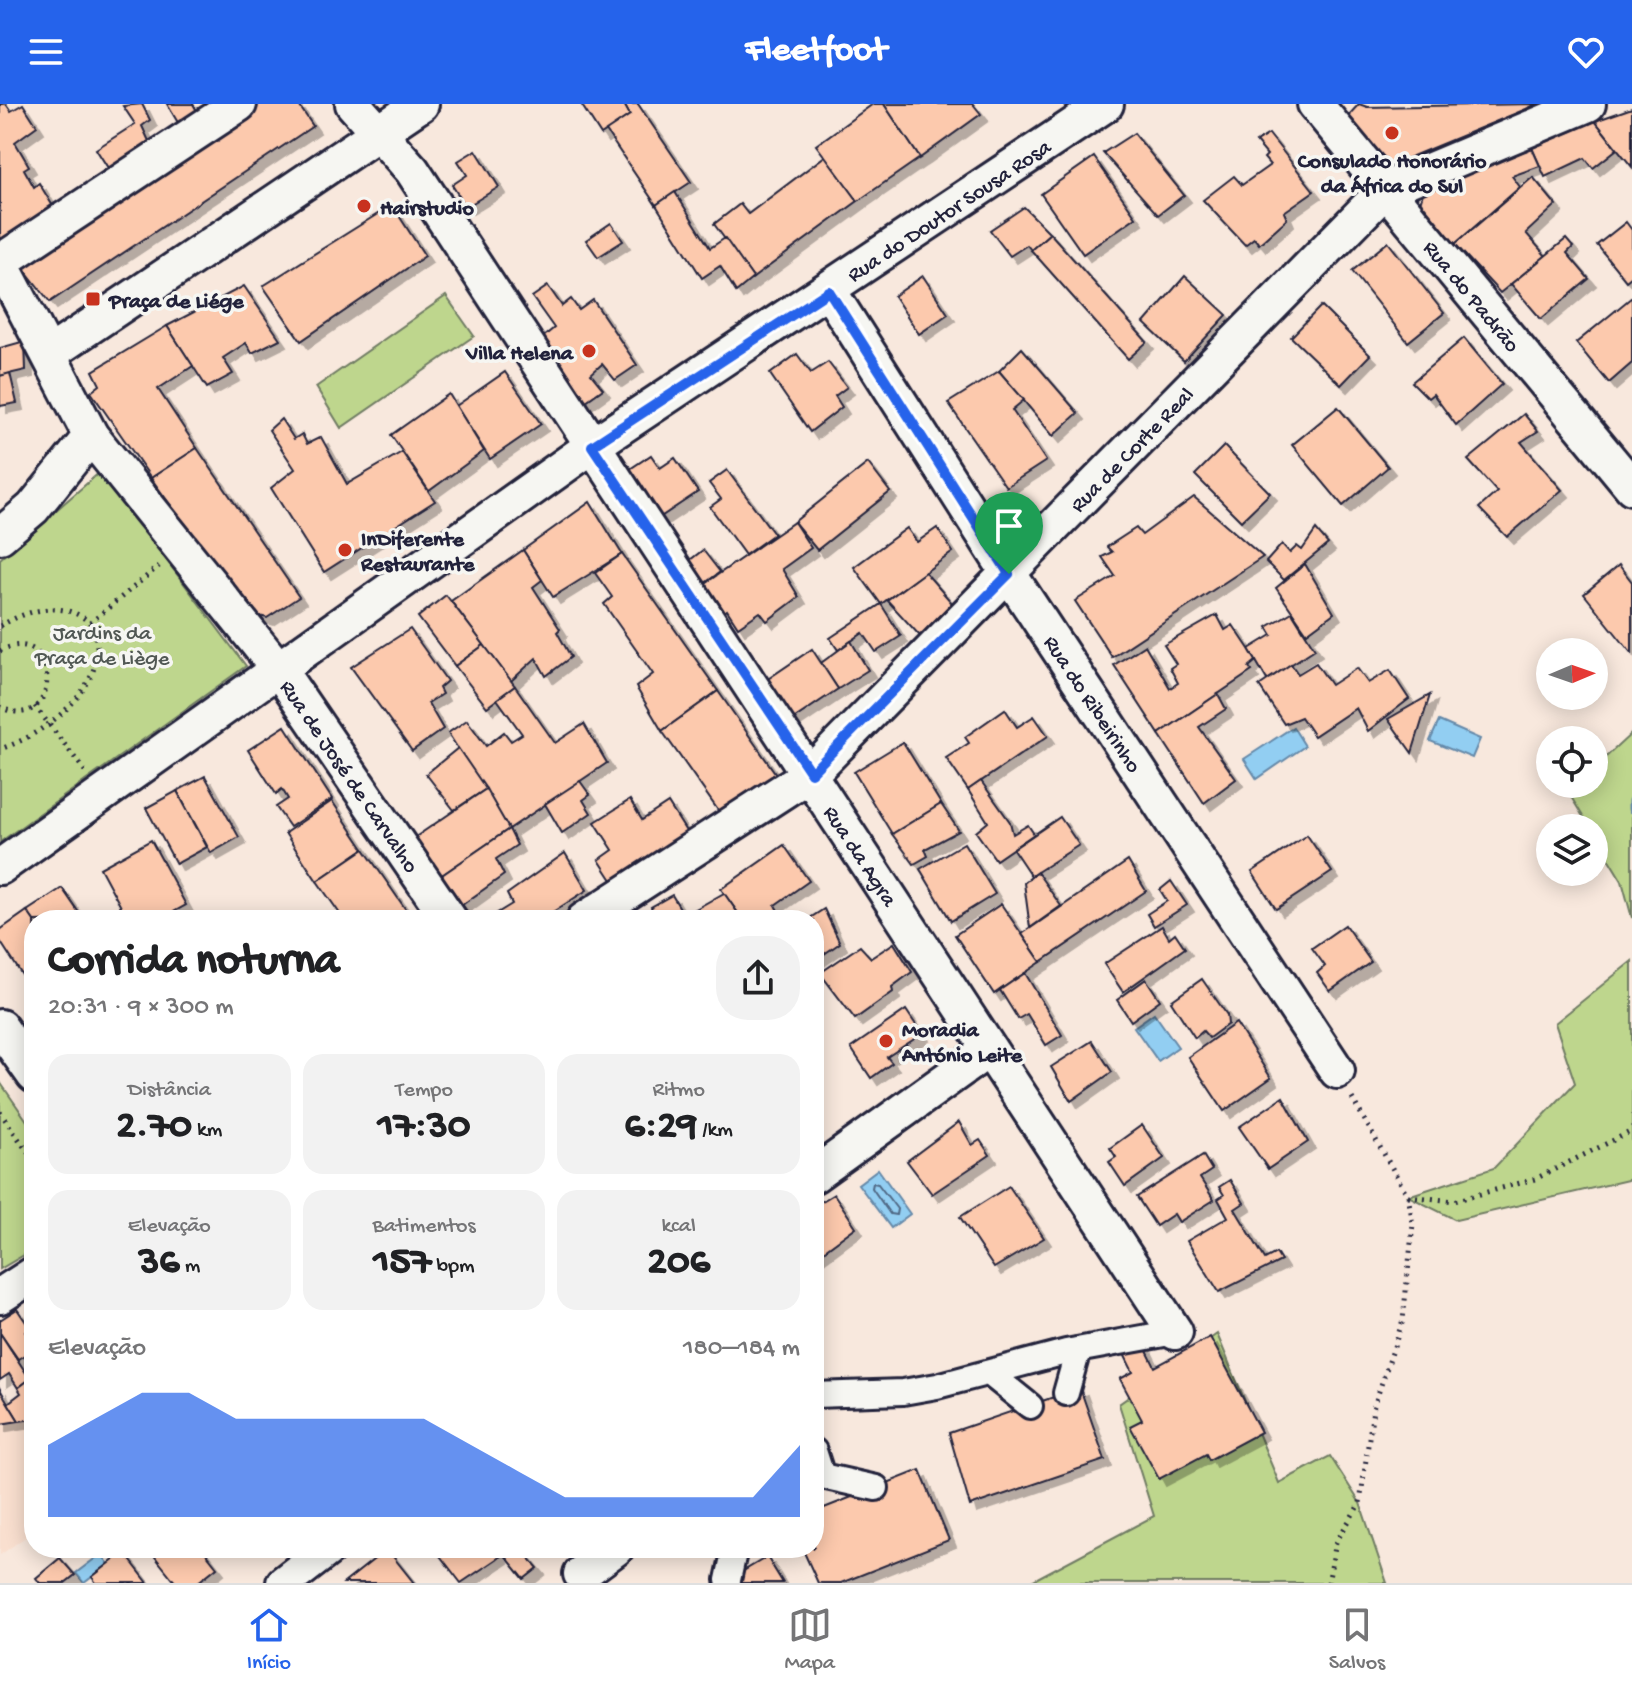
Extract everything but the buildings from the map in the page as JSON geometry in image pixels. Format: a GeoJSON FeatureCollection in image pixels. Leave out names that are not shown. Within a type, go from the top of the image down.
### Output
{"type":"FeatureCollection","features":[{"type":"Feature","properties":{"kind":"street"},"geometry":{"type":"LineString","coordinates":[[0,867],[279,670],[91,436],[0,262],[239,104]]}},
{"type":"Feature","properties":{"kind":"street","name":"Rua da Agra"},"geometry":{"type":"LineString","coordinates":[[353,104],[412,170],[811,773],[988,1050],[1175,1332]]}},
{"type":"Feature","properties":{"kind":"street"},"geometry":{"type":"LineString","coordinates":[[49,354],[421,104]]}},
{"type":"Feature","properties":{"kind":"street","name":"Rua do Doutor Sousa Rosa"},"geometry":{"type":"LineString","coordinates":[[279,670],[592,446],[1106,104]]}},
{"type":"Feature","properties":{"kind":"street","name":"Rua do Padrão"},"geometry":{"type":"LineString","coordinates":[[1315,104],[1632,487]]}},
{"type":"Feature","properties":{"kind":"street","name":"Rua de Corte Real"},"geometry":{"type":"LineString","coordinates":[[599,910],[811,773],[1386,189],[1588,104]]}},
{"type":"Feature","properties":{"kind":"street","name":"Rua do Ribeirinho"},"geometry":{"type":"LineString","coordinates":[[829,291],[1009,574],[1337,1071]]}},
{"type":"Feature","properties":{"kind":"street"},"geometry":{"type":"LineString","coordinates":[[0,536],[33,508],[91,436]]}},
{"type":"Feature","properties":{"kind":"street","name":"Rua de José de Carvalho"},"geometry":{"type":"LineString","coordinates":[[279,670],[443,910]]}},
{"type":"Feature","properties":{"kind":"street"},"geometry":{"type":"LineString","coordinates":[[0,1027],[24,1061]]}},
{"type":"Feature","properties":{"kind":"street"},"geometry":{"type":"LineString","coordinates":[[824,1168],[988,1050]]}},
{"type":"Feature","properties":{"kind":"street"},"geometry":{"type":"LineString","coordinates":[[0,1296],[24,1280]]}},
{"type":"Feature","properties":{"kind":"street"},"geometry":{"type":"LineString","coordinates":[[824,1395],[903,1392],[1078,1350],[1175,1332]]}},
{"type":"Feature","properties":{"kind":"street"},"geometry":{"type":"LineString","coordinates":[[1066,1393],[1078,1350]]}},
{"type":"Feature","properties":{"kind":"street"},"geometry":{"type":"LineString","coordinates":[[989,1373],[1030,1406]]}},
{"type":"Feature","properties":{"kind":"street"},"geometry":{"type":"LineString","coordinates":[[824,1484],[876,1488]]}},
{"type":"Feature","properties":{"kind":"street"},"geometry":{"type":"LineString","coordinates":[[284,1583],[316,1558]]}},
{"type":"Feature","properties":{"kind":"street"},"geometry":{"type":"LineString","coordinates":[[581,1574],[603,1558]]}},
{"type":"Feature","properties":{"kind":"street"},"geometry":{"type":"LineString","coordinates":[[728,1580],[733,1558]]}},
{"type":"Feature","properties":{"kind":"path"},"geometry":{"type":"LineString","coordinates":[[90,623],[181,547]]}},
{"type":"Feature","properties":{"kind":"path"},"geometry":{"type":"LineString","coordinates":[[0,626],[22,616],[51,609],[75,612],[90,623],[96,650],[90,678],[75,701],[48,722],[0,749]]}},
{"type":"Feature","properties":{"kind":"path"},"geometry":{"type":"LineString","coordinates":[[0,651],[15,646],[26,648],[43,659],[49,679],[47,689],[35,706],[17,712],[0,707]]}},
{"type":"Feature","properties":{"kind":"path"},"geometry":{"type":"LineString","coordinates":[[35,706],[103,794]]}},
{"type":"Feature","properties":{"kind":"path"},"geometry":{"type":"LineString","coordinates":[[1328,1583],[1336,1542],[1360,1503],[1373,1409],[1403,1320],[1413,1224],[1408,1196],[1337,1071]]}},
{"type":"Feature","properties":{"kind":"path"},"geometry":{"type":"LineString","coordinates":[[0,1112],[24,1147]]}},
{"type":"Feature","properties":{"kind":"path"},"geometry":{"type":"LineString","coordinates":[[1408,1196],[1454,1201],[1535,1179],[1632,1131]]}},
{"type":"Feature","properties":{"kind":"shaded area"},"geometry":{"type":"Polygon","coordinates":[[[24,1420],[24,1538],[0,1555],[0,1424],[24,1420]]]}},
{"type":"Feature","properties":{"kind":"green space"},"geometry":{"type":"Polygon","coordinates":[[[446,296],[474,336],[341,428],[316,387],[446,296]]]}},
{"type":"Feature","properties":{"kind":"green space","name":"Jardins da Praça de Liège"},"geometry":{"type":"Polygon","coordinates":[[[100,472],[246,666],[0,842],[0,559],[100,472]]]}},
{"type":"Feature","properties":{"kind":"green space"},"geometry":{"type":"Polygon","coordinates":[[[1632,733],[1632,918],[1622,881],[1608,858],[1608,814],[1581,814],[1572,798],[1608,798],[1608,755],[1632,733]]]}},
{"type":"Feature","properties":{"kind":"green space"},"geometry":{"type":"Polygon","coordinates":[[[1632,961],[1632,1179],[1456,1220],[1408,1196],[1494,1168],[1575,1083],[1555,1023],[1632,961]]]}},
{"type":"Feature","properties":{"kind":"green space"},"geometry":{"type":"Polygon","coordinates":[[[0,1082],[24,1117],[24,1255],[0,1269],[0,1082]]]}},
{"type":"Feature","properties":{"kind":"green space"},"geometry":{"type":"Polygon","coordinates":[[[1217,1334],[1279,1483],[1330,1456],[1360,1503],[1387,1583],[1028,1583],[1154,1516],[1119,1404],[1217,1334]]]}},
{"type":"Feature","properties":{"kind":"water"},"geometry":{"type":"Polygon","coordinates":[[[1439,721],[1480,739],[1472,758],[1430,741],[1439,721]]]}},
{"type":"Feature","properties":{"kind":"water"},"geometry":{"type":"Polygon","coordinates":[[[1293,727],[1305,746],[1257,779],[1244,759],[1293,727]]]}},
{"type":"Feature","properties":{"kind":"water"},"geometry":{"type":"Polygon","coordinates":[[[1154,1013],[1178,1047],[1158,1061],[1134,1027],[1154,1013]]]}},
{"type":"Feature","properties":{"kind":"water"},"geometry":{"type":"Polygon","coordinates":[[[878,1169],[910,1214],[891,1228],[858,1184],[878,1169]]]}},
{"type":"Feature","properties":{"kind":"water"},"geometry":{"type":"Polygon","coordinates":[[[96,1558],[104,1558],[109,1564],[84,1583],[76,1573],[96,1558]]]}},
{"type":"Feature","properties":{"kind":"waterway"},"geometry":{"type":"LineString","coordinates":[[1632,801],[1632,809]]}},
{"type":"Feature","properties":{"kind":"place","name":"Consulado Honorário da África do Sul"},"geometry":{"type":"Point","coordinates":[1392,133]}},
{"type":"Feature","properties":{"kind":"place","name":"Hairstudio"},"geometry":{"type":"Point","coordinates":[364,206]}},
{"type":"Feature","properties":{"kind":"place","name":"Praça de Liége"},"geometry":{"type":"Point","coordinates":[93,299]}},
{"type":"Feature","properties":{"kind":"place","name":"Villa Helena"},"geometry":{"type":"Point","coordinates":[589,351]}},
{"type":"Feature","properties":{"kind":"place","name":"InDiferente Restaurante"},"geometry":{"type":"Point","coordinates":[345,550]}},
{"type":"Feature","properties":{"kind":"place","name":"Moradia António Leite"},"geometry":{"type":"Point","coordinates":[886,1041]}},
{"type":"Feature","properties":{"kind":"route"},"geometry":{"type":"LineString","coordinates":[[829,291],[1009,574],[811,773],[592,446],[829,291]]}}]}
